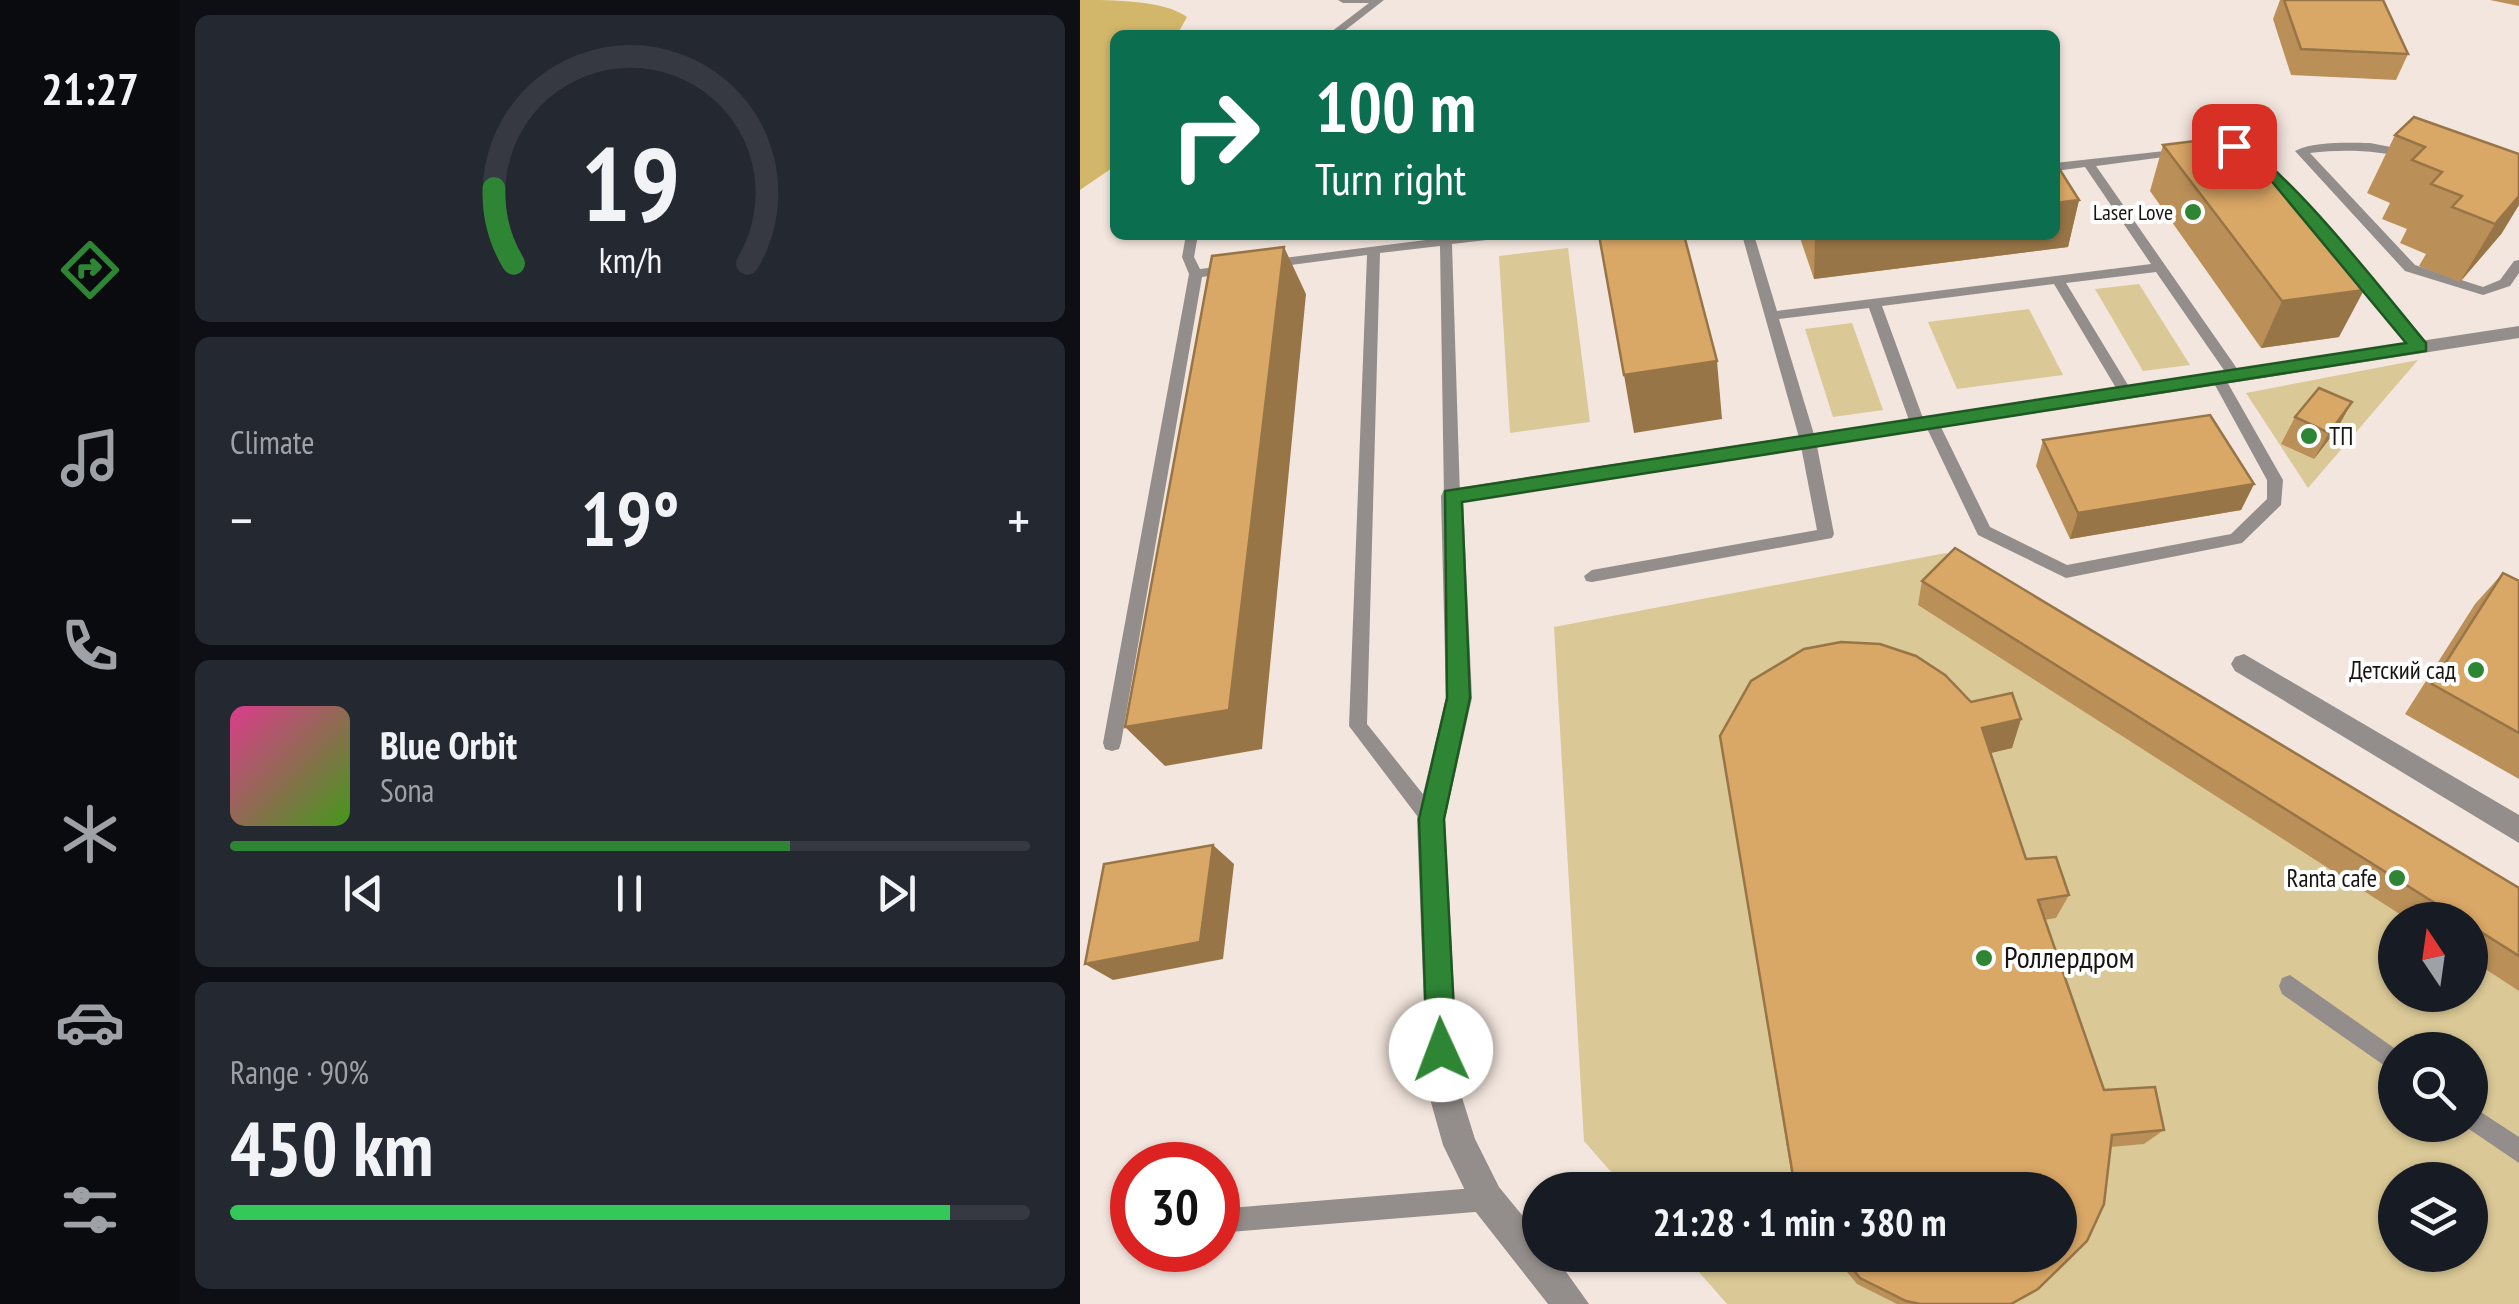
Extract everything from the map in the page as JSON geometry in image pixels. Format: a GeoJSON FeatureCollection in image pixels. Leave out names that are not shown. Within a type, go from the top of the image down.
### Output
{"type":"FeatureCollection","features":[{"type":"Feature","properties":{"kind":"street"},"geometry":{"type":"LineString","coordinates":[[1571,1304],[1487,1199],[1460,1145],[1443,1088],[1432,819],[1459,698],[1452,496],[2225,374],[2519,332]]}},
{"type":"Feature","properties":{"kind":"street"},"geometry":{"type":"LineString","coordinates":[[2244,664],[2519,830]]}},
{"type":"Feature","properties":{"kind":"lane"},"geometry":{"type":"LineString","coordinates":[[1343,0],[1379,0]]}},
{"type":"Feature","properties":{"kind":"lane"},"geometry":{"type":"LineString","coordinates":[[1339,30],[1379,0]]}},
{"type":"Feature","properties":{"kind":"lane"},"geometry":{"type":"LineString","coordinates":[[2427,162],[2390,148],[2352,144],[2301,151],[2410,268],[2482,291],[2505,283],[2519,264]]}},
{"type":"Feature","properties":{"kind":"lane"},"geometry":{"type":"LineString","coordinates":[[2216,148],[2234,146],[2274,174],[2419,347]]}},
{"type":"Feature","properties":{"kind":"lane"},"geometry":{"type":"LineString","coordinates":[[2060,166],[2197,150]]}},
{"type":"Feature","properties":{"kind":"lane"},"geometry":{"type":"LineString","coordinates":[[1874,303],[1924,422],[1984,531],[2066,572],[2236,539],[2275,502],[2275,480],[2225,374],[2161,267],[2088,163]]}},
{"type":"Feature","properties":{"kind":"lane"},"geometry":{"type":"LineString","coordinates":[[1112,743],[1196,274],[1188,257],[1191,240]]}},
{"type":"Feature","properties":{"kind":"lane"},"geometry":{"type":"LineString","coordinates":[[1196,274],[1454,240]]}},
{"type":"Feature","properties":{"kind":"lane"},"geometry":{"type":"LineString","coordinates":[[1592,576],[1826,534],[1808,441],[1749,240]]}},
{"type":"Feature","properties":{"kind":"lane"},"geometry":{"type":"LineString","coordinates":[[1446,241],[1452,496]]}},
{"type":"Feature","properties":{"kind":"lane"},"geometry":{"type":"LineString","coordinates":[[1374,251],[1358,726],[1432,819]]}},
{"type":"Feature","properties":{"kind":"lane"},"geometry":{"type":"LineString","coordinates":[[1772,316],[2161,267]]}},
{"type":"Feature","properties":{"kind":"lane"},"geometry":{"type":"LineString","coordinates":[[2058,280],[2124,390]]}},
{"type":"Feature","properties":{"kind":"lane"},"geometry":{"type":"LineString","coordinates":[[2290,986],[2378,1050]]}},
{"type":"Feature","properties":{"kind":"lane"},"geometry":{"type":"LineString","coordinates":[[2488,1129],[2519,1151]]}},
{"type":"Feature","properties":{"kind":"lane"},"geometry":{"type":"LineString","coordinates":[[1240,1219],[1487,1199]]}},
{"type":"Feature","properties":{"kind":"shaded area"},"geometry":{"type":"Polygon","coordinates":[[[1080,0],[1152,4],[1177,11],[1187,17],[1180,30],[1110,30],[1110,169],[1080,190],[1080,0]]]}},
{"type":"Feature","properties":{"kind":"shaded area"},"geometry":{"type":"Polygon","coordinates":[[[1568,248],[1590,422],[1510,433],[1499,256],[1568,248]]]}},
{"type":"Feature","properties":{"kind":"shaded area"},"geometry":{"type":"Polygon","coordinates":[[[2139,284],[2190,365],[2143,371],[2095,289],[2139,284]]]}},
{"type":"Feature","properties":{"kind":"shaded area"},"geometry":{"type":"Polygon","coordinates":[[[2029,309],[2063,375],[1957,389],[1928,322],[2029,309]]]}},
{"type":"Feature","properties":{"kind":"shaded area"},"geometry":{"type":"Polygon","coordinates":[[[1852,323],[1883,410],[1833,417],[1805,329],[1852,323]]]}},
{"type":"Feature","properties":{"kind":"shaded area"},"geometry":{"type":"Polygon","coordinates":[[[2418,360],[2308,488],[2246,393],[2418,360]]]}},
{"type":"Feature","properties":{"kind":"shaded area","name":"Роллердром"},"geometry":{"type":"Polygon","coordinates":[[[1946,553],[2519,906],[2519,1304],[1727,1304],[1699,1272],[2077,1272],[2077,1172],[1611,1172],[1584,1141],[1554,627],[1946,553]]]}},
{"type":"Feature","properties":{"kind":"building"},"geometry":{"type":"Polygon","coordinates":[[[2284,0],[2383,0],[2408,54],[2301,49],[2284,0]]]}},
{"type":"Feature","properties":{"kind":"building"},"geometry":{"type":"Polygon","coordinates":[[[2414,117],[2519,154],[2519,196],[2495,224],[2452,207],[2462,196],[2431,184],[2442,172],[2412,160],[2425,147],[2395,135],[2414,117]]]}},
{"type":"Feature","properties":{"kind":"building"},"geometry":{"type":"Polygon","coordinates":[[[2235,136],[2364,290],[2282,301],[2163,145],[2235,136]]]}},
{"type":"Feature","properties":{"kind":"building"},"geometry":{"type":"Polygon","coordinates":[[[2060,170],[2079,200],[2060,202],[2060,170]]]}},
{"type":"Feature","properties":{"kind":"building"},"geometry":{"type":"Polygon","coordinates":[[[1600,240],[1685,240],[1717,361],[1624,375],[1600,240]]]}},
{"type":"Feature","properties":{"kind":"building"},"geometry":{"type":"Polygon","coordinates":[[[1284,247],[1229,710],[1125,727],[1212,256],[1284,247]]]}},
{"type":"Feature","properties":{"kind":"building"},"geometry":{"type":"Polygon","coordinates":[[[2319,388],[2352,402],[2329,433],[2295,417],[2319,388]]]}},
{"type":"Feature","properties":{"kind":"building"},"geometry":{"type":"Polygon","coordinates":[[[2210,415],[2254,484],[2078,513],[2043,440],[2210,415]]]}},
{"type":"Feature","properties":{"kind":"building"},"geometry":{"type":"Polygon","coordinates":[[[1955,548],[2519,888],[2519,956],[2488,936],[2488,902],[2433,902],[1922,581],[1955,548]]]}},
{"type":"Feature","properties":{"kind":"building"},"geometry":{"type":"Polygon","coordinates":[[[2503,573],[2519,581],[2519,733],[2432,684],[2503,573]]]}},
{"type":"Feature","properties":{"kind":"building"},"geometry":{"type":"Polygon","coordinates":[[[1841,642],[1880,644],[1916,656],[1945,675],[1971,702],[2012,693],[2021,719],[1982,728],[2026,859],[2056,857],[2069,895],[2038,900],[2104,1090],[2155,1087],[2164,1130],[2112,1135],[2104,1204],[2087,1241],[2077,1251],[2077,1172],[1792,1172],[1720,736],[1751,681],[1804,649],[1841,642]]]}},
{"type":"Feature","properties":{"kind":"building"},"geometry":{"type":"Polygon","coordinates":[[[1213,845],[1200,942],[1085,964],[1104,864],[1213,845]]]}},
{"type":"Feature","properties":{"kind":"building"},"geometry":{"type":"Polygon","coordinates":[[[1855,1272],[2055,1272],[2038,1289],[2011,1304],[1920,1304],[1860,1278],[1855,1272]]]}},
{"type":"Feature","properties":{"kind":"place","name":"Laser Love"},"geometry":{"type":"Point","coordinates":[2193,212]}},
{"type":"Feature","properties":{"kind":"place","name":"ТП"},"geometry":{"type":"Point","coordinates":[2309,436]}},
{"type":"Feature","properties":{"kind":"place","name":"Детский сад"},"geometry":{"type":"Point","coordinates":[2476,670]}},
{"type":"Feature","properties":{"kind":"place","name":"Ranta cafe"},"geometry":{"type":"Point","coordinates":[2397,878]}},
{"type":"Feature","properties":{"kind":"place","name":"Роллердром"},"geometry":{"type":"Point","coordinates":[1984,958]}},
{"type":"Feature","properties":{"kind":"route"},"geometry":{"type":"LineString","coordinates":[[1441,1050],[1432,819],[1459,698],[1452,496],[2419,347],[2274,174],[2234,146]]}}]}
